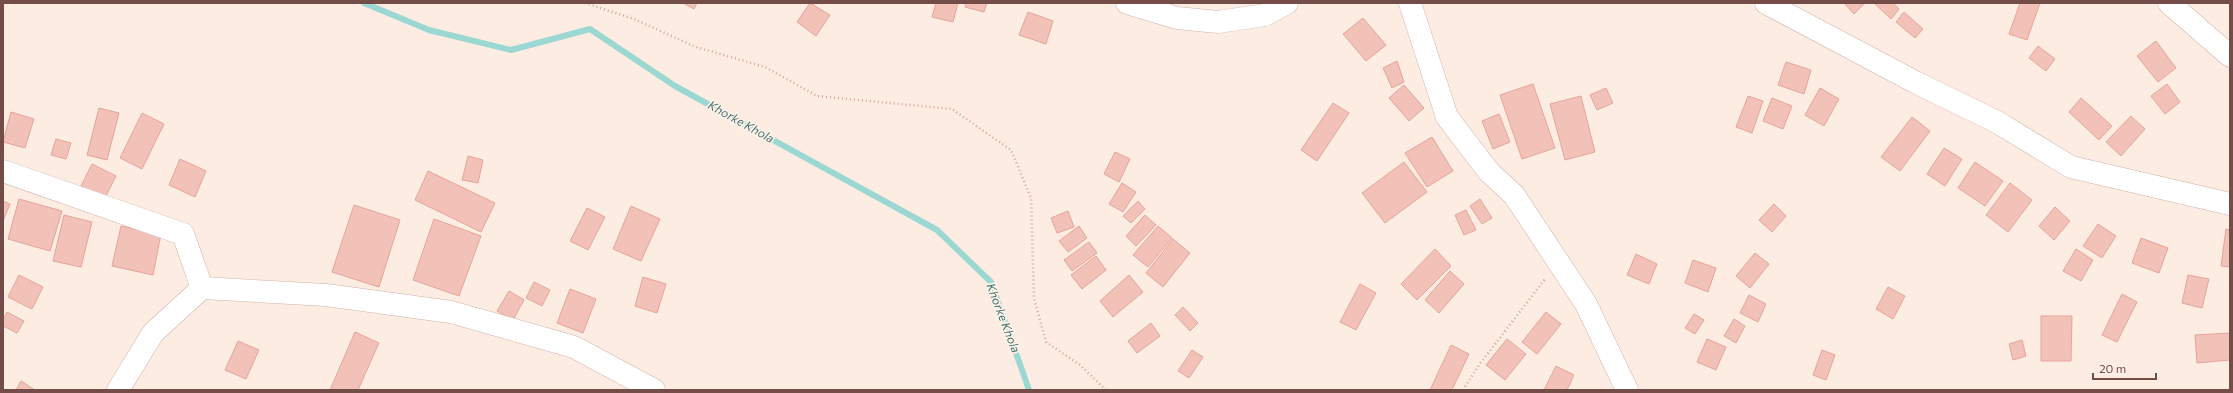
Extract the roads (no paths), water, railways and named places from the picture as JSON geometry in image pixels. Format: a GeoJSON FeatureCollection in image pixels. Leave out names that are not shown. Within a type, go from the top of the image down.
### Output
{"type":"FeatureCollection","features":[{"type":"Feature","properties":{"kind":"street"},"geometry":{"type":"LineString","coordinates":[[1128,3],[1177,18],[1218,22],[1265,15],[1287,3]]}},
{"type":"Feature","properties":{"kind":"street"},"geometry":{"type":"LineString","coordinates":[[1410,3],[1447,117],[1489,172],[1514,195],[1557,263],[1586,304],[1627,390]]}},
{"type":"Feature","properties":{"kind":"street"},"geometry":{"type":"LineString","coordinates":[[1766,3],[1915,82],[1996,122],[2071,167],[2230,204]]}},
{"type":"Feature","properties":{"kind":"street"},"geometry":{"type":"LineString","coordinates":[[2169,3],[2230,56]]}},
{"type":"Feature","properties":{"kind":"street"},"geometry":{"type":"LineString","coordinates":[[3,171],[183,234],[202,288]]}},
{"type":"Feature","properties":{"kind":"street"},"geometry":{"type":"LineString","coordinates":[[118,390],[153,333],[202,288],[326,295],[451,312],[574,347],[654,390]]}},
{"type":"Feature","properties":{"kind":"waterway","name":"Khorke Khola"},"geometry":{"type":"LineString","coordinates":[[364,3],[429,30],[511,50],[590,29],[675,86],[937,230],[991,282],[1029,390]]}}]}
